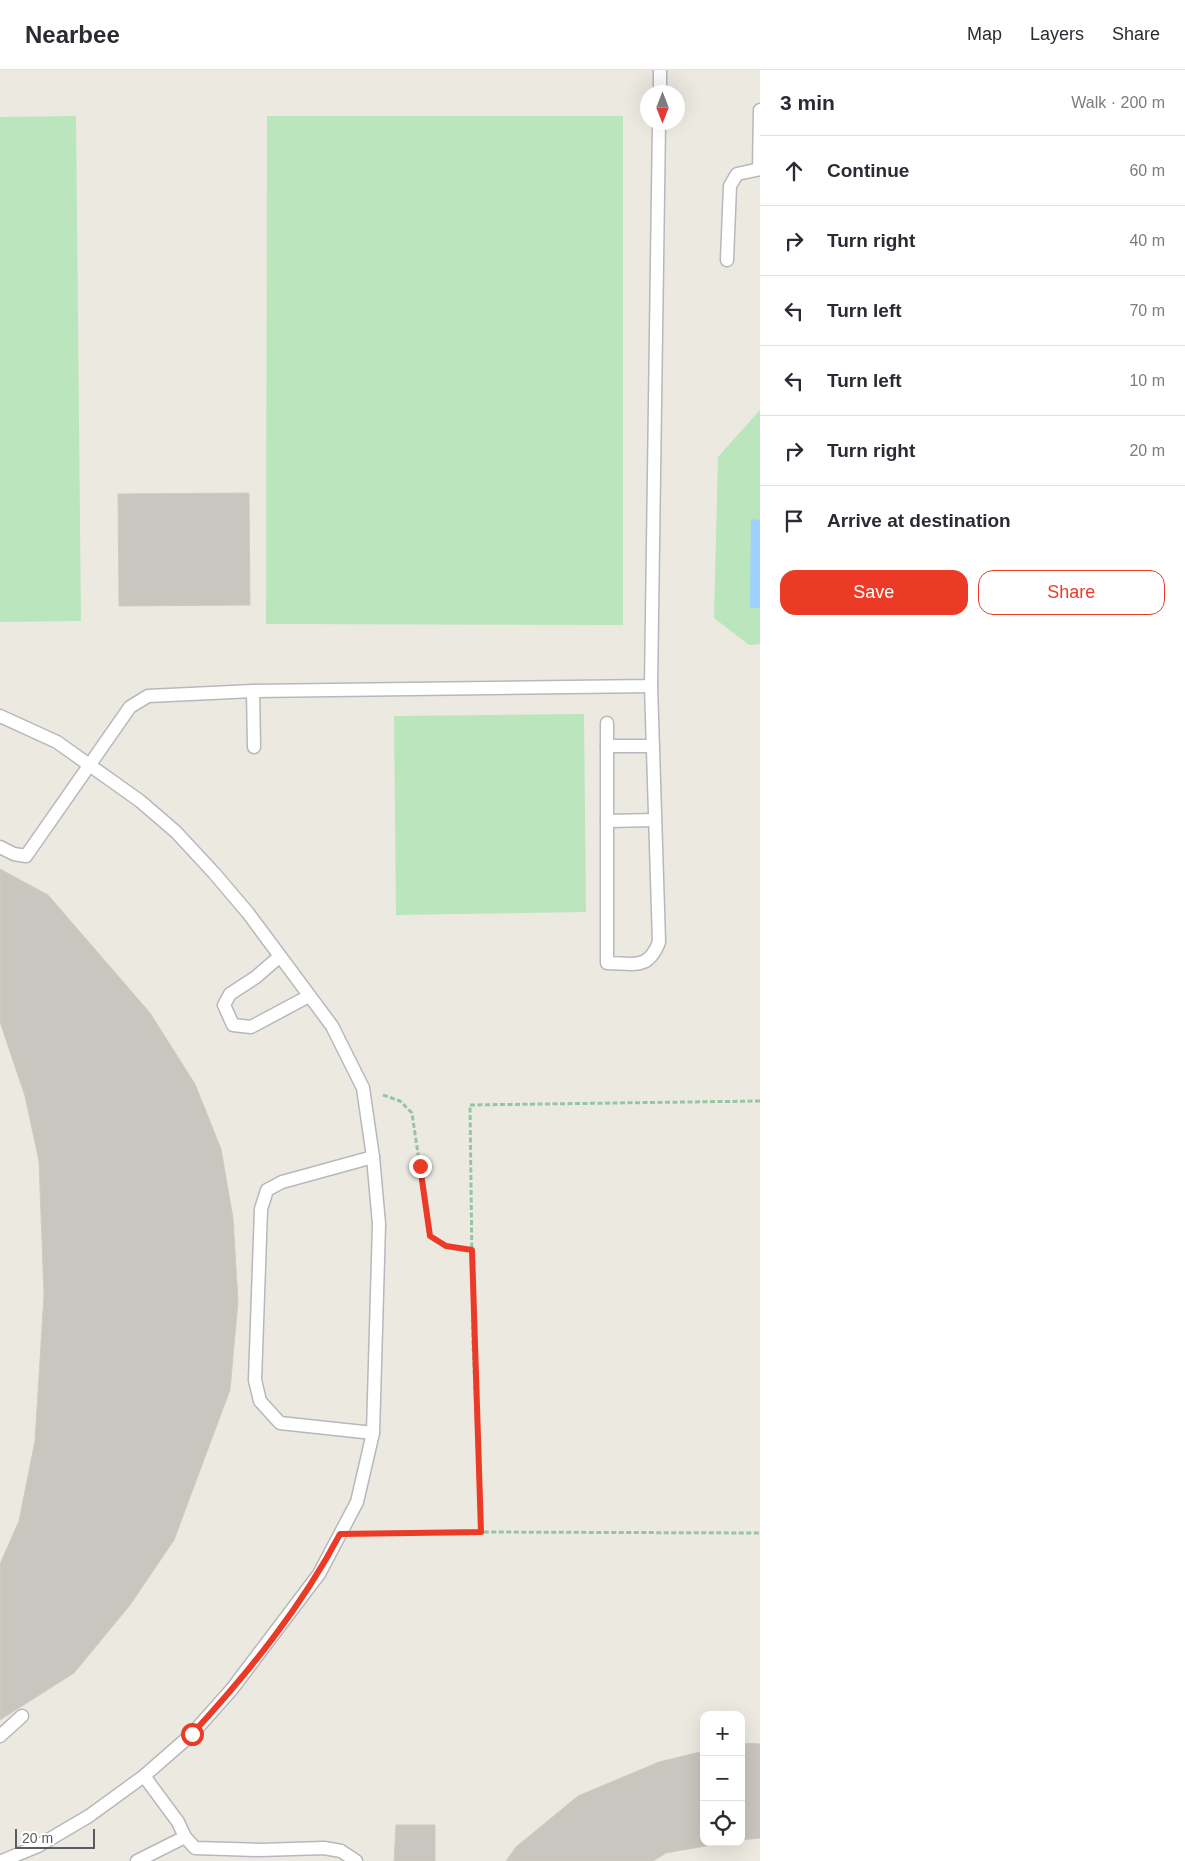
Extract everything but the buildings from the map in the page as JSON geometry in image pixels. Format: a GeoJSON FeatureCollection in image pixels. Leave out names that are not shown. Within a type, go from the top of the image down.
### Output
{"type":"FeatureCollection","features":[{"type":"Feature","properties":{"kind":"lane"},"geometry":{"type":"LineString","coordinates":[[660,70],[660,85]]}},
{"type":"Feature","properties":{"kind":"lane"},"geometry":{"type":"LineString","coordinates":[[727,260],[730,186],[737,174],[759,169],[760,110]]}},
{"type":"Feature","properties":{"kind":"lane"},"geometry":{"type":"LineString","coordinates":[[607,723],[607,963],[643,963],[654,957],[659,942],[651,686],[659,130]]}},
{"type":"Feature","properties":{"kind":"lane"},"geometry":{"type":"LineString","coordinates":[[0,847],[14,854],[26,856],[130,707],[148,696],[253,691],[651,686]]}},
{"type":"Feature","properties":{"kind":"lane"},"geometry":{"type":"LineString","coordinates":[[253,691],[254,747]]}},
{"type":"Feature","properties":{"kind":"lane"},"geometry":{"type":"LineString","coordinates":[[0,716],[57,742],[88,766],[140,801],[176,832],[220,880],[332,1026],[363,1088],[373,1157],[379,1224],[374,1433],[357,1502],[319,1574],[232,1690],[192,1734],[144,1776],[80,1821],[38,1846],[2,1861]]}},
{"type":"Feature","properties":{"kind":"lane"},"geometry":{"type":"LineString","coordinates":[[607,746],[653,746]]}},
{"type":"Feature","properties":{"kind":"lane"},"geometry":{"type":"LineString","coordinates":[[607,821],[655,820]]}},
{"type":"Feature","properties":{"kind":"lane"},"geometry":{"type":"LineString","coordinates":[[279,957],[256,977],[230,994],[224,1005],[233,1025],[251,1027],[309,996]]}},
{"type":"Feature","properties":{"kind":"lane"},"geometry":{"type":"LineString","coordinates":[[373,1157],[282,1182],[267,1190],[261,1209],[255,1380],[260,1402],[280,1423],[374,1433]]}},
{"type":"Feature","properties":{"kind":"lane"},"geometry":{"type":"LineString","coordinates":[[0,1736],[22,1716]]}},
{"type":"Feature","properties":{"kind":"lane"},"geometry":{"type":"LineString","coordinates":[[144,1776],[178,1822],[185,1837],[194,1848],[260,1850],[324,1848],[341,1851],[356,1861]]}},
{"type":"Feature","properties":{"kind":"lane"},"geometry":{"type":"LineString","coordinates":[[137,1861],[185,1837]]}},
{"type":"Feature","properties":{"kind":"path"},"geometry":{"type":"LineString","coordinates":[[363,1088],[400,1101],[412,1114],[430,1236],[446,1246],[472,1250]]}},
{"type":"Feature","properties":{"kind":"path"},"geometry":{"type":"LineString","coordinates":[[481,1532],[472,1250],[470,1105],[760,1101]]}},
{"type":"Feature","properties":{"kind":"path"},"geometry":{"type":"LineString","coordinates":[[340,1534],[481,1532],[760,1533]]}},
{"type":"Feature","properties":{"kind":"green space"},"geometry":{"type":"Polygon","coordinates":[[[76,116],[81,621],[0,622],[0,117],[76,116]]]}},
{"type":"Feature","properties":{"kind":"green space"},"geometry":{"type":"Polygon","coordinates":[[[267,116],[623,116],[623,625],[266,624],[267,116]]]}},
{"type":"Feature","properties":{"kind":"green space"},"geometry":{"type":"Polygon","coordinates":[[[760,410],[760,644],[749,645],[714,618],[718,457],[760,410]]]}},
{"type":"Feature","properties":{"kind":"green space"},"geometry":{"type":"Polygon","coordinates":[[[584,714],[586,912],[396,915],[394,716],[584,714]]]}},
{"type":"Feature","properties":{"kind":"water"},"geometry":{"type":"Polygon","coordinates":[[[751,519],[760,520],[760,608],[750,608],[751,519]]]}},
{"type":"Feature","properties":{"kind":"route"},"geometry":{"type":"LineString","coordinates":[[192,1734],[232,1690],[277,1633],[319,1574],[340,1534],[481,1532],[473,1346],[472,1250],[446,1246],[430,1236],[420,1166]]}}]}
